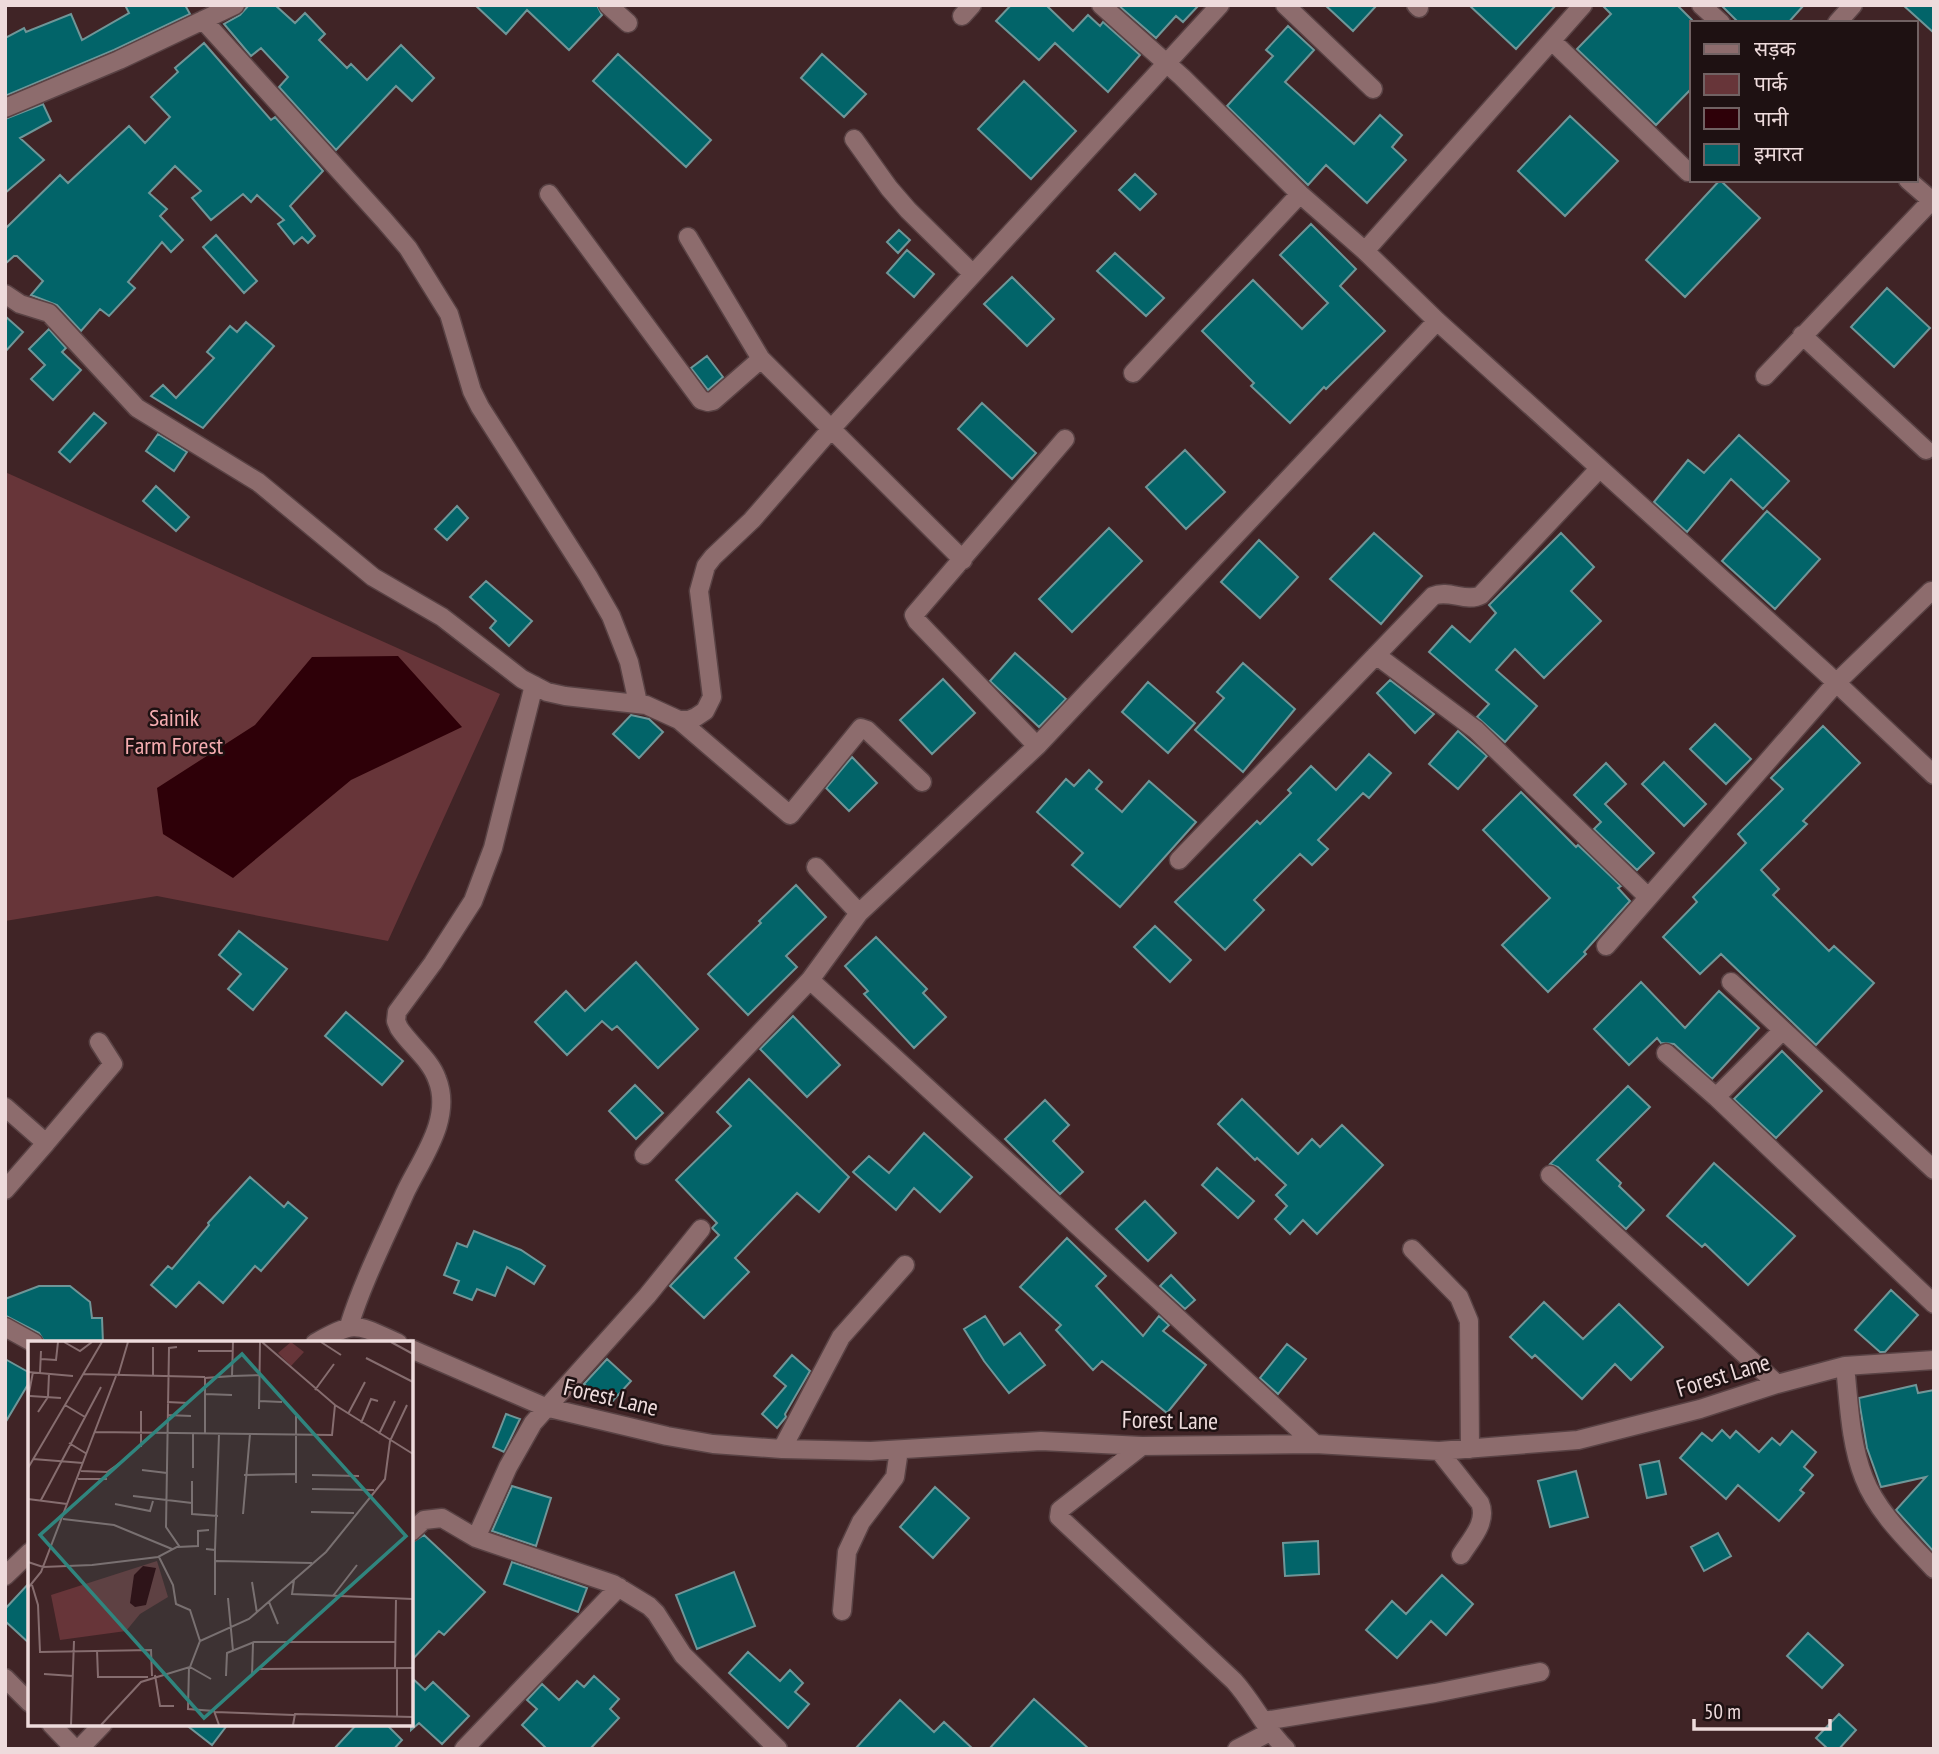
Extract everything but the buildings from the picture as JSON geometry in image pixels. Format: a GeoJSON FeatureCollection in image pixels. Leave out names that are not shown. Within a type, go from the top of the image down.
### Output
{"type":"FeatureCollection","features":[{"type":"Feature","properties":{"kind":"street"},"geometry":{"type":"LineString","coordinates":[[5,108],[119,60],[235,5]]}},
{"type":"Feature","properties":{"kind":"street"},"geometry":{"type":"LineString","coordinates":[[608,5],[628,23]]}},
{"type":"Feature","properties":{"kind":"street"},"geometry":{"type":"LineString","coordinates":[[1101,5],[1165,62],[1300,194],[1437,321],[1934,775]]}},
{"type":"Feature","properties":{"kind":"street"},"geometry":{"type":"LineString","coordinates":[[679,720],[688,720],[705,711],[712,696],[699,601],[706,566],[752,520],[831,429],[1220,5]]}},
{"type":"Feature","properties":{"kind":"street"},"geometry":{"type":"LineString","coordinates":[[1285,5],[1373,89]]}},
{"type":"Feature","properties":{"kind":"street"},"geometry":{"type":"LineString","coordinates":[[1364,251],[1583,5]]}},
{"type":"Feature","properties":{"kind":"street"},"geometry":{"type":"LineString","coordinates":[[1701,5],[1719,21]]}},
{"type":"Feature","properties":{"kind":"street"},"geometry":{"type":"LineString","coordinates":[[1839,21],[1853,5]]}},
{"type":"Feature","properties":{"kind":"street"},"geometry":{"type":"LineString","coordinates":[[203,20],[397,234],[444,303],[454,324],[472,391],[480,407],[611,616],[629,662],[638,703]]}},
{"type":"Feature","properties":{"kind":"street"},"geometry":{"type":"LineString","coordinates":[[1552,41],[1688,172]]}},
{"type":"Feature","properties":{"kind":"street"},"geometry":{"type":"LineString","coordinates":[[854,139],[908,210],[973,274]]}},
{"type":"Feature","properties":{"kind":"street"},"geometry":{"type":"LineString","coordinates":[[1765,376],[1933,199],[1911,182]]}},
{"type":"Feature","properties":{"kind":"street"},"geometry":{"type":"LineString","coordinates":[[549,194],[701,400],[713,401],[761,359]]}},
{"type":"Feature","properties":{"kind":"street"},"geometry":{"type":"LineString","coordinates":[[1133,373],[1300,194]]}},
{"type":"Feature","properties":{"kind":"street"},"geometry":{"type":"LineString","coordinates":[[688,237],[761,359],[963,560]]}},
{"type":"Feature","properties":{"kind":"street"},"geometry":{"type":"LineString","coordinates":[[5,294],[20,304],[49,313],[137,408],[258,482],[373,578],[442,617],[499,663],[547,692],[638,703],[679,720],[790,815],[861,728],[867,730],[922,782]]}},
{"type":"Feature","properties":{"kind":"street"},"geometry":{"type":"LineString","coordinates":[[644,1155],[810,980],[859,913],[1037,746],[1437,321]]}},
{"type":"Feature","properties":{"kind":"street"},"geometry":{"type":"LineString","coordinates":[[1802,335],[1926,450]]}},
{"type":"Feature","properties":{"kind":"street"},"geometry":{"type":"LineString","coordinates":[[1037,746],[915,618],[917,610],[1065,439]]}},
{"type":"Feature","properties":{"kind":"street"},"geometry":{"type":"LineString","coordinates":[[1179,860],[1433,596],[1446,593],[1472,599],[1481,595],[1599,469]]}},
{"type":"Feature","properties":{"kind":"street"},"geometry":{"type":"LineString","coordinates":[[1606,946],[1836,683],[1931,591]]}},
{"type":"Feature","properties":{"kind":"street"},"geometry":{"type":"LineString","coordinates":[[1376,655],[1476,730],[1648,897]]}},
{"type":"Feature","properties":{"kind":"street"},"geometry":{"type":"LineString","coordinates":[[319,1341],[349,1326],[406,1192],[429,1148],[442,1097],[430,1065],[399,1028],[396,1021],[397,1012],[473,901],[493,848],[534,685]]}},
{"type":"Feature","properties":{"kind":"street"},"geometry":{"type":"LineString","coordinates":[[816,867],[859,913]]}},
{"type":"Feature","properties":{"kind":"street"},"geometry":{"type":"LineString","coordinates":[[810,980],[1315,1444]]}},
{"type":"Feature","properties":{"kind":"street"},"geometry":{"type":"LineString","coordinates":[[1731,982],[1934,1170]]}},
{"type":"Feature","properties":{"kind":"street"},"geometry":{"type":"LineString","coordinates":[[1716,1097],[1783,1030]]}},
{"type":"Feature","properties":{"kind":"street"},"geometry":{"type":"LineString","coordinates":[[5,1190],[113,1064],[99,1042]]}},
{"type":"Feature","properties":{"kind":"street"},"geometry":{"type":"LineString","coordinates":[[1666,1053],[1934,1304]]}},
{"type":"Feature","properties":{"kind":"street"},"geometry":{"type":"LineString","coordinates":[[5,1107],[46,1143]]}},
{"type":"Feature","properties":{"kind":"street"},"geometry":{"type":"LineString","coordinates":[[1550,1175],[1777,1384]]}},
{"type":"Feature","properties":{"kind":"street"},"geometry":{"type":"LineString","coordinates":[[476,1538],[512,1458],[545,1407],[647,1296],[701,1229]]}},
{"type":"Feature","properties":{"kind":"street"},"geometry":{"type":"LineString","coordinates":[[1412,1249],[1459,1297],[1469,1321],[1470,1449]]}},
{"type":"Feature","properties":{"kind":"street"},"geometry":{"type":"LineString","coordinates":[[782,1450],[841,1337],[905,1265]]}},
{"type":"Feature","properties":{"kind":"street"},"geometry":{"type":"LineString","coordinates":[[349,1326],[393,1341]]}},
{"type":"Feature","properties":{"kind":"street"},"geometry":{"type":"LineString","coordinates":[[5,1327],[30,1341]]}},
{"type":"Feature","properties":{"kind":"street","name":"Forest Lane"},"geometry":{"type":"LineString","coordinates":[[413,1350],[545,1407],[692,1441],[782,1450],[900,1450],[1041,1441],[1142,1446],[1315,1444],[1438,1451],[1470,1449],[1578,1440],[1700,1409],[1845,1366],[1934,1360]]}},
{"type":"Feature","properties":{"kind":"street"},"geometry":{"type":"LineString","coordinates":[[1845,1366],[1854,1444],[1865,1481],[1890,1519],[1934,1569]]}},
{"type":"Feature","properties":{"kind":"street"},"geometry":{"type":"LineString","coordinates":[[1142,1446],[1060,1510],[1059,1517],[1219,1665],[1248,1696],[1267,1727],[1286,1749]]}},
{"type":"Feature","properties":{"kind":"street"},"geometry":{"type":"LineString","coordinates":[[842,1611],[847,1552],[861,1522],[895,1477],[900,1450]]}},
{"type":"Feature","properties":{"kind":"street"},"geometry":{"type":"LineString","coordinates":[[1438,1451],[1483,1510],[1480,1525],[1461,1555]]}},
{"type":"Feature","properties":{"kind":"street"},"geometry":{"type":"LineString","coordinates":[[413,1530],[424,1520],[442,1518],[476,1538],[619,1587],[656,1613],[683,1655],[778,1749]]}},
{"type":"Feature","properties":{"kind":"street"},"geometry":{"type":"LineString","coordinates":[[5,1576],[28,1554]]}},
{"type":"Feature","properties":{"kind":"street"},"geometry":{"type":"LineString","coordinates":[[464,1749],[619,1587]]}},
{"type":"Feature","properties":{"kind":"street"},"geometry":{"type":"LineString","coordinates":[[1237,1749],[1267,1727],[1540,1672]]}},
{"type":"Feature","properties":{"kind":"street"},"geometry":{"type":"LineString","coordinates":[[5,1678],[28,1701]]}},
{"type":"Feature","properties":{"kind":"street"},"geometry":{"type":"LineString","coordinates":[[53,1726],[77,1749],[101,1726]]}},
{"type":"Feature","properties":{"kind":"green space","name":"Sainik Farm Forest"},"geometry":{"type":"Polygon","coordinates":[[[5,472],[500,694],[388,941],[157,896],[5,921],[5,472]]]}},
{"type":"Feature","properties":{"kind":"water"},"geometry":{"type":"Polygon","coordinates":[[[398,656],[462,727],[351,780],[233,878],[163,834],[157,788],[255,725],[312,657],[398,656]]]}}]}
